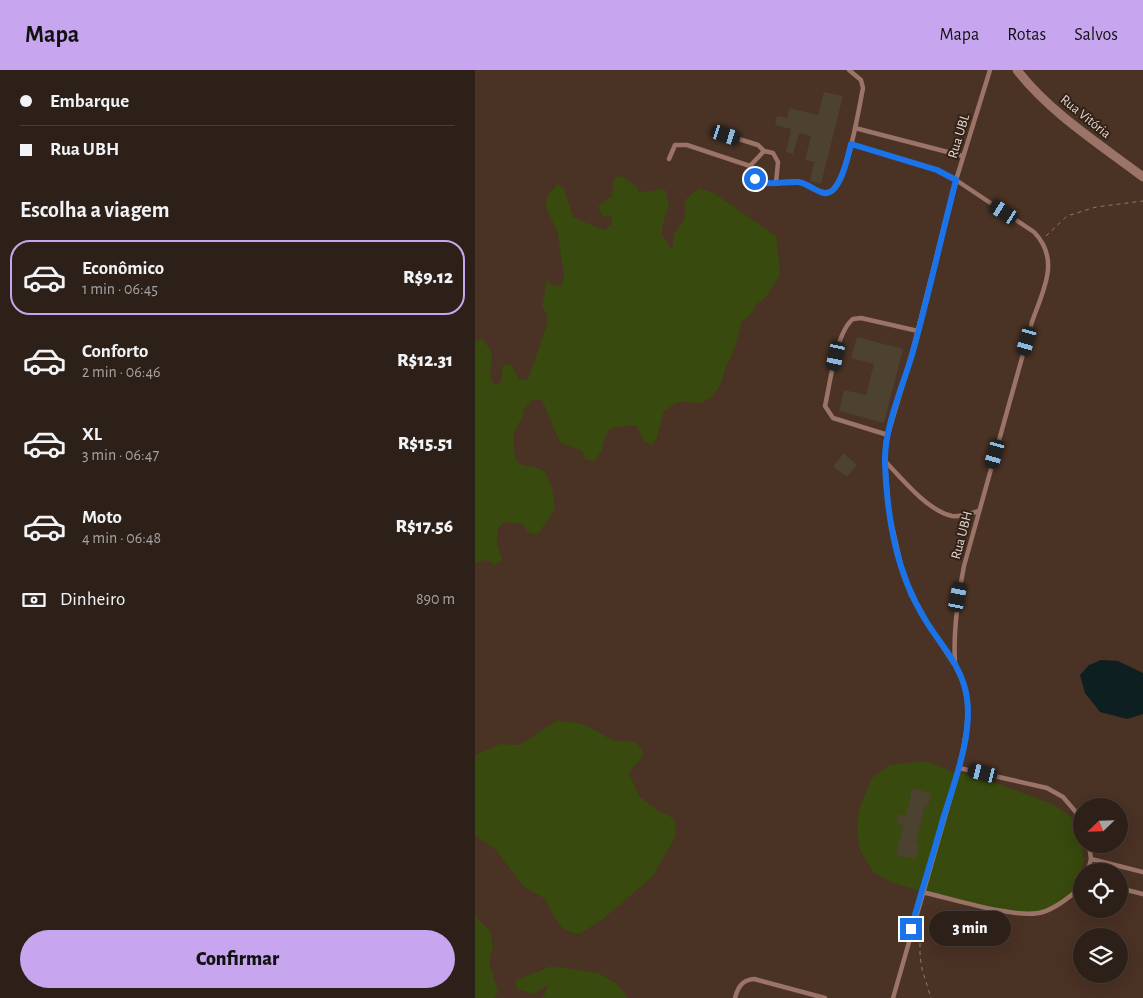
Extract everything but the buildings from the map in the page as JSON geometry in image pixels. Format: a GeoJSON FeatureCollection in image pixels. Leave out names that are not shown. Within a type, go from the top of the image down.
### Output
{"type":"FeatureCollection","features":[{"type":"Feature","properties":{"kind":"street","name":"Rua Vitória"},"geometry":{"type":"LineString","coordinates":[[1017,70],[1062,115],[1143,177]]}},
{"type":"Feature","properties":{"kind":"lane"},"geometry":{"type":"LineString","coordinates":[[750,166],[755,179],[758,181],[777,183],[799,182],[823,193],[831,191],[839,183],[851,144],[863,88],[861,80],[849,70]]}},
{"type":"Feature","properties":{"kind":"lane","name":"Rua UBL"},"geometry":{"type":"LineString","coordinates":[[955,665],[911,595],[903,574],[889,513],[885,461],[887,435],[918,331],[956,180],[990,70]]}},
{"type":"Feature","properties":{"kind":"lane"},"geometry":{"type":"LineString","coordinates":[[855,128],[963,156]]}},
{"type":"Feature","properties":{"kind":"lane"},"geometry":{"type":"LineString","coordinates":[[726,135],[757,145],[764,151],[773,153],[779,162],[777,183]]}},
{"type":"Feature","properties":{"kind":"lane"},"geometry":{"type":"LineString","coordinates":[[851,144],[937,170],[956,180],[1034,232],[1041,240]]}},
{"type":"Feature","properties":{"kind":"lane"},"geometry":{"type":"LineString","coordinates":[[669,158],[675,145],[687,145],[750,166]]}},
{"type":"Feature","properties":{"kind":"lane"},"geometry":{"type":"LineString","coordinates":[[750,166],[764,151]]}},
{"type":"Feature","properties":{"kind":"lane","name":"Rua UBH"},"geometry":{"type":"LineString","coordinates":[[893,998],[916,912],[959,768],[967,731],[965,685],[955,665],[958,597],[964,566],[979,511],[1032,322],[1045,285],[1049,255],[1041,240]]}},
{"type":"Feature","properties":{"kind":"lane"},"geometry":{"type":"LineString","coordinates":[[887,435],[833,418],[825,406],[840,339],[844,328],[853,319],[861,318],[918,331]]}},
{"type":"Feature","properties":{"kind":"lane"},"geometry":{"type":"LineString","coordinates":[[885,461],[907,484],[937,510],[952,516],[979,511]]}},
{"type":"Feature","properties":{"kind":"lane"},"geometry":{"type":"LineString","coordinates":[[959,768],[1047,788],[1063,797],[1073,809]]}},
{"type":"Feature","properties":{"kind":"lane"},"geometry":{"type":"LineString","coordinates":[[1090,853],[1090,863]]}},
{"type":"Feature","properties":{"kind":"lane"},"geometry":{"type":"LineString","coordinates":[[1091,859],[1143,872]]}},
{"type":"Feature","properties":{"kind":"lane"},"geometry":{"type":"LineString","coordinates":[[1128,890],[1143,894]]}},
{"type":"Feature","properties":{"kind":"lane"},"geometry":{"type":"LineString","coordinates":[[922,892],[1028,915],[1054,907],[1067,900],[1073,894]]}},
{"type":"Feature","properties":{"kind":"lane"},"geometry":{"type":"LineString","coordinates":[[735,998],[740,985],[746,980],[754,979],[825,998]]}},
{"type":"Feature","properties":{"kind":"path"},"geometry":{"type":"LineString","coordinates":[[1041,240],[1067,216],[1096,207],[1143,201]]}},
{"type":"Feature","properties":{"kind":"path"},"geometry":{"type":"LineString","coordinates":[[916,912],[920,923],[922,969],[931,998]]}},
{"type":"Feature","properties":{"kind":"shaded area"},"geometry":{"type":"Polygon","coordinates":[[[475,70],[1143,70],[1143,998],[475,998],[475,70]]]}},
{"type":"Feature","properties":{"kind":"shaded area"},"geometry":{"type":"Polygon","coordinates":[[[1101,660],[1118,661],[1143,673],[1143,714],[1127,719],[1100,712],[1085,693],[1080,675],[1089,665],[1101,660]]]}},
{"type":"Feature","properties":{"kind":"green space"},"geometry":{"type":"Polygon","coordinates":[[[622,176],[636,186],[639,192],[665,189],[669,205],[662,227],[662,235],[672,250],[674,234],[685,218],[685,200],[700,188],[714,193],[776,236],[780,269],[779,277],[765,298],[742,321],[733,353],[726,366],[721,384],[710,398],[702,403],[678,402],[664,411],[657,438],[652,446],[644,441],[636,425],[610,428],[598,457],[594,461],[585,459],[582,451],[560,442],[542,400],[534,399],[523,410],[522,417],[516,428],[514,453],[520,463],[541,469],[549,478],[553,491],[555,510],[537,535],[528,532],[522,524],[505,522],[498,528],[497,544],[502,560],[495,565],[487,560],[477,562],[475,565],[475,341],[483,339],[492,353],[490,376],[494,385],[501,382],[503,365],[511,364],[519,380],[528,379],[547,324],[547,315],[542,307],[547,279],[552,285],[561,286],[564,277],[558,234],[546,207],[547,196],[558,184],[564,189],[573,217],[603,230],[611,225],[612,216],[603,216],[598,207],[612,196],[614,178],[622,176]]]}},
{"type":"Feature","properties":{"kind":"green space"},"geometry":{"type":"Polygon","coordinates":[[[557,720],[579,723],[607,738],[625,742],[633,741],[639,746],[643,754],[629,773],[639,796],[660,812],[669,815],[675,821],[676,836],[652,877],[603,919],[581,933],[572,933],[563,929],[545,899],[523,886],[496,850],[475,835],[475,755],[500,744],[520,745],[557,720]]]}},
{"type":"Feature","properties":{"kind":"green space"},"geometry":{"type":"Polygon","coordinates":[[[926,761],[957,773],[977,776],[1052,804],[1069,815],[1073,822],[1073,853],[1083,853],[1084,860],[1083,863],[1073,863],[1073,893],[1060,903],[1040,912],[1021,915],[893,883],[874,873],[860,850],[857,829],[859,809],[872,778],[889,765],[926,761]]]}},
{"type":"Feature","properties":{"kind":"green space"},"geometry":{"type":"Polygon","coordinates":[[[475,916],[490,931],[493,947],[489,962],[498,992],[495,998],[475,998],[475,916]]]}},
{"type":"Feature","properties":{"kind":"green space"},"geometry":{"type":"Polygon","coordinates":[[[552,966],[598,973],[616,983],[628,998],[542,998],[548,985],[534,994],[517,989],[516,980],[552,966]]]}},
{"type":"Feature","properties":{"kind":"route"},"geometry":{"type":"LineString","coordinates":[[755,179],[767,183],[799,182],[823,193],[831,191],[839,183],[842,176],[851,144],[937,170],[956,180],[912,353],[886,441],[885,461],[889,513],[895,547],[903,574],[911,595],[955,665],[965,685],[967,704],[967,731],[959,768],[911,929]]}}]}
